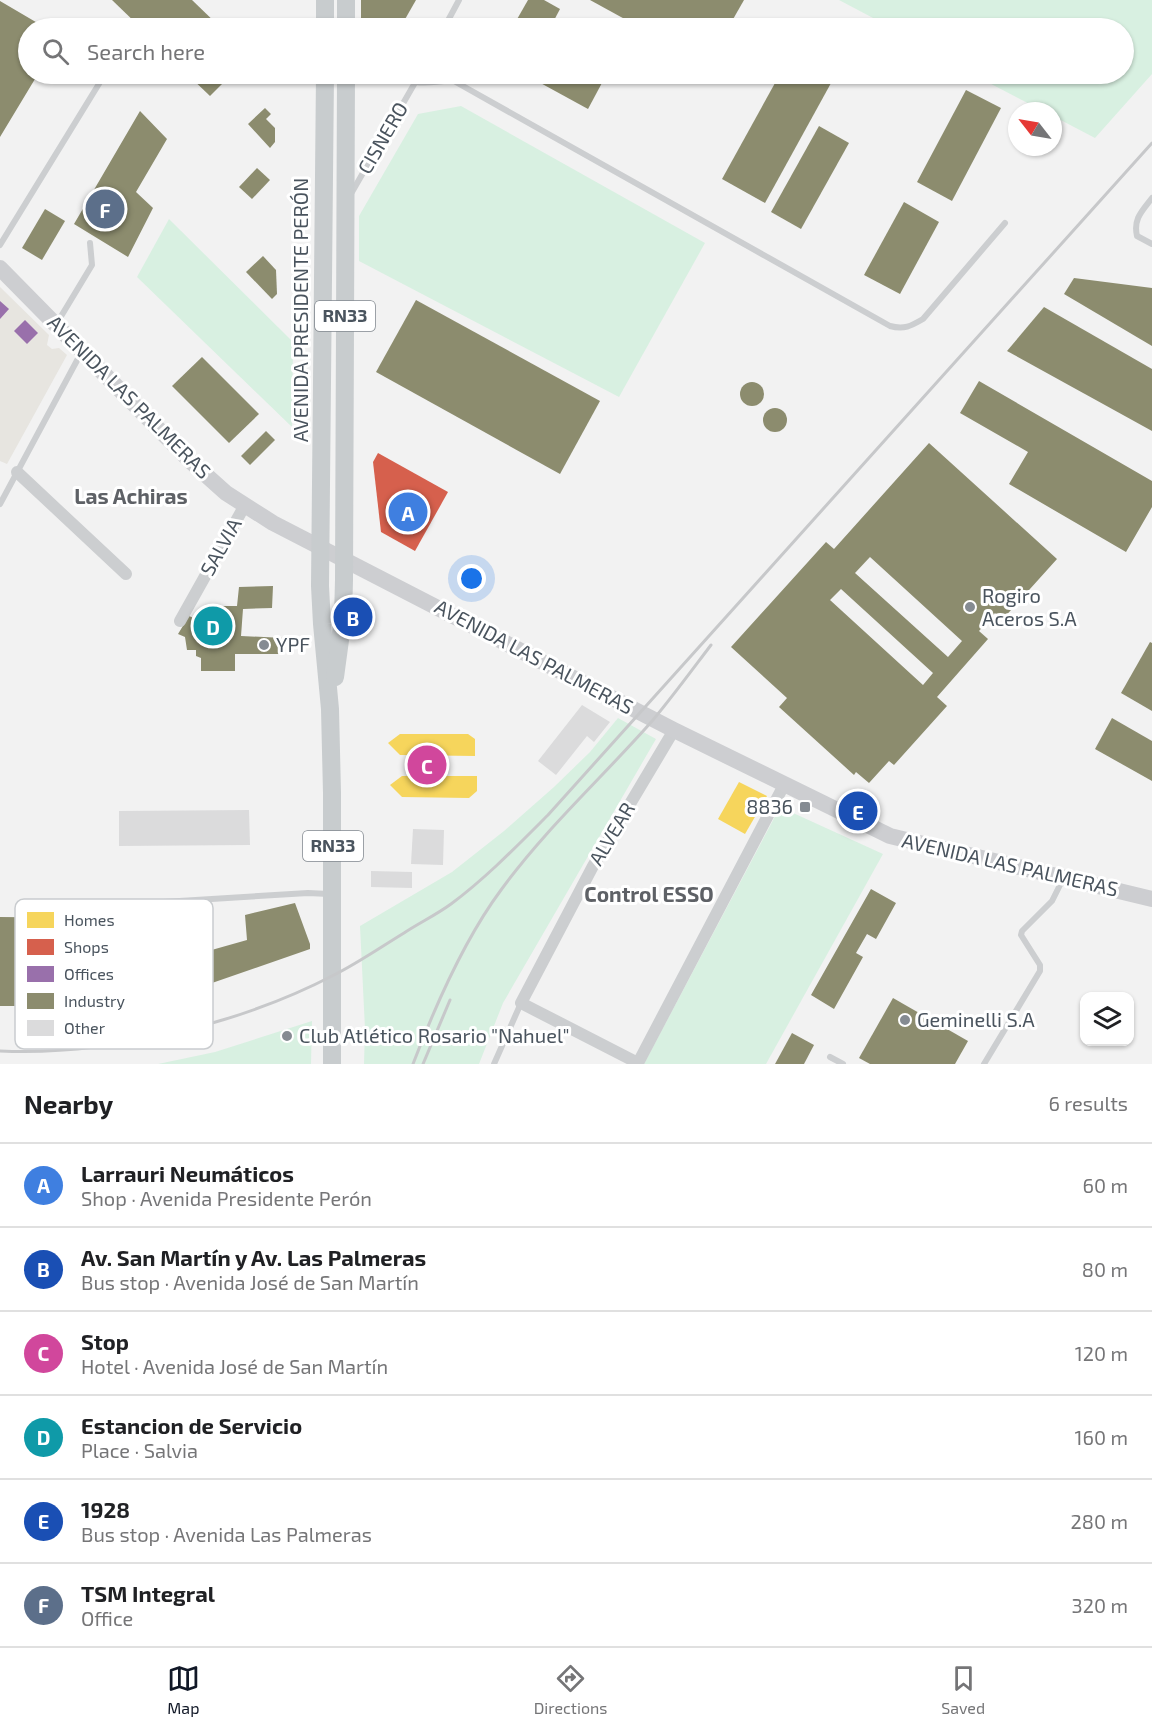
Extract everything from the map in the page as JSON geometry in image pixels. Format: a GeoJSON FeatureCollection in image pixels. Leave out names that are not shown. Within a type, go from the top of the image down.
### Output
{"type":"FeatureCollection","features":[{"type":"Feature","properties":{"kind":"main road"},"geometry":{"type":"LineString","coordinates":[[325,0],[325,18]]}},
{"type":"Feature","properties":{"kind":"main road"},"geometry":{"type":"LineString","coordinates":[[346,0],[346,18]]}},
{"type":"Feature","properties":{"kind":"main road","name":"AVENIDA PRESIDENTE PERÓN"},"geometry":{"type":"LineString","coordinates":[[321,548],[325,84]]}},
{"type":"Feature","properties":{"kind":"main road","name":"RN33"},"geometry":{"type":"LineString","coordinates":[[330,709],[343,618],[346,84]]}},
{"type":"Feature","properties":{"kind":"main road","name":"AVENIDA LAS PALMERAS"},"geometry":{"type":"LineString","coordinates":[[0,268],[188,459],[226,493],[264,518],[674,730],[890,836],[1152,899]]}},
{"type":"Feature","properties":{"kind":"main road","name":"RN33"},"geometry":{"type":"LineString","coordinates":[[321,548],[322,624],[330,709],[333,894],[332,1064]]}},
{"type":"Feature","properties":{"kind":"street"},"geometry":{"type":"LineString","coordinates":[[17,472],[126,574]]}},
{"type":"Feature","properties":{"kind":"street","name":"SALVIA"},"geometry":{"type":"LineString","coordinates":[[180,621],[245,505]]}},
{"type":"Feature","properties":{"kind":"street","name":"ALVEAR"},"geometry":{"type":"LineString","coordinates":[[521,1003],[593,866],[674,730]]}},
{"type":"Feature","properties":{"kind":"street"},"geometry":{"type":"LineString","coordinates":[[521,1003],[638,1063],[784,785]]}},
{"type":"Feature","properties":{"kind":"lane"},"geometry":{"type":"LineString","coordinates":[[449,18],[459,0]]}},
{"type":"Feature","properties":{"kind":"lane"},"geometry":{"type":"LineString","coordinates":[[0,245],[99,84]]}},
{"type":"Feature","properties":{"kind":"lane","name":"CISNERO"},"geometry":{"type":"LineString","coordinates":[[345,203],[415,84]]}},
{"type":"Feature","properties":{"kind":"lane"},"geometry":{"type":"LineString","coordinates":[[459,84],[890,326],[910,327],[923,319],[1005,223]]}},
{"type":"Feature","properties":{"kind":"lane"},"geometry":{"type":"LineString","coordinates":[[1152,198],[1138,216],[1135,226],[1137,236],[1152,244]]}},
{"type":"Feature","properties":{"kind":"lane"},"geometry":{"type":"LineString","coordinates":[[57,324],[93,266],[90,243]]}},
{"type":"Feature","properties":{"kind":"lane"},"geometry":{"type":"LineString","coordinates":[[0,504],[82,350]]}},
{"type":"Feature","properties":{"kind":"lane"},"geometry":{"type":"LineString","coordinates":[[984,1064],[1040,971],[1040,965],[1022,935],[1022,931],[1052,901],[1064,878]]}},
{"type":"Feature","properties":{"kind":"lane"},"geometry":{"type":"LineString","coordinates":[[211,899],[308,893],[333,894]]}},
{"type":"Feature","properties":{"kind":"lane"},"geometry":{"type":"LineString","coordinates":[[494,1064],[521,1003]]}},
{"type":"Feature","properties":{"kind":"lane"},"geometry":{"type":"LineString","coordinates":[[830,1056],[843,1064]]}},
{"type":"Feature","properties":{"kind":"shaded area"},"geometry":{"type":"Polygon","coordinates":[[[0,287],[49,335],[47,345],[52,349],[59,348],[67,355],[7,464],[0,461],[0,287]]]}},
{"type":"Feature","properties":{"kind":"green space"},"geometry":{"type":"Polygon","coordinates":[[[839,0],[1152,0],[1152,74],[1095,138],[1062,121],[1062,102],[1026,102],[991,84],[1134,84],[1134,18],[873,18],[839,0]]]}},
{"type":"Feature","properties":{"kind":"green space"},"geometry":{"type":"Polygon","coordinates":[[[461,106],[705,243],[619,397],[359,261],[359,216],[418,114],[461,106]]]}},
{"type":"Feature","properties":{"kind":"green space"},"geometry":{"type":"Polygon","coordinates":[[[169,219],[293,342],[292,427],[137,277],[169,219]]]}},
{"type":"Feature","properties":{"kind":"green space"},"geometry":{"type":"Polygon","coordinates":[[[618,718],[656,739],[503,1003],[479,1064],[364,1064],[365,1029],[360,926],[452,872],[504,831],[590,752],[618,718]]]}},
{"type":"Feature","properties":{"kind":"green space"},"geometry":{"type":"Polygon","coordinates":[[[780,807],[883,854],[766,1064],[644,1064],[780,807]]]}},
{"type":"Feature","properties":{"kind":"green space","name":"Club Atlético Rosario \"Nahuel\""},"geometry":{"type":"Polygon","coordinates":[[[312,1021],[311,1064],[158,1064],[215,1052],[312,1021]]]}},
{"type":"Feature","properties":{"kind":"building: Homes"},"geometry":{"type":"Polygon","coordinates":[[[400,734],[468,734],[475,739],[475,756],[400,755],[388,743],[400,734]]]}},
{"type":"Feature","properties":{"kind":"building: Homes"},"geometry":{"type":"Polygon","coordinates":[[[402,776],[477,776],[477,791],[469,798],[402,797],[390,785],[402,776]]]}},
{"type":"Feature","properties":{"kind":"building: Homes"},"geometry":{"type":"Polygon","coordinates":[[[739,782],[767,796],[745,834],[718,819],[739,782]]]}},
{"type":"Feature","properties":{"kind":"building: Shops"},"geometry":{"type":"Polygon","coordinates":[[[378,453],[448,492],[415,551],[381,532],[373,462],[378,453]]]}},
{"type":"Feature","properties":{"kind":"building: Offices"},"geometry":{"type":"Polygon","coordinates":[[[0,301],[9,309],[0,319],[0,301]]]}},
{"type":"Feature","properties":{"kind":"building: Offices"},"geometry":{"type":"Polygon","coordinates":[[[25,320],[38,333],[27,344],[14,331],[25,320]]]}},
{"type":"Feature","properties":{"kind":"building: Industry"},"geometry":{"type":"Polygon","coordinates":[[[112,0],[192,0],[211,18],[131,18],[112,0]]]}},
{"type":"Feature","properties":{"kind":"building: Industry"},"geometry":{"type":"Polygon","coordinates":[[[361,0],[416,0],[406,18],[361,18],[361,0]]]}},
{"type":"Feature","properties":{"kind":"building: Industry"},"geometry":{"type":"Polygon","coordinates":[[[528,0],[544,0],[560,9],[555,18],[518,18],[528,0]]]}},
{"type":"Feature","properties":{"kind":"building: Industry"},"geometry":{"type":"Polygon","coordinates":[[[590,0],[744,0],[734,18],[623,18],[590,0]]]}},
{"type":"Feature","properties":{"kind":"building: Industry"},"geometry":{"type":"Polygon","coordinates":[[[0,1],[29,18],[18,18],[18,84],[32,84],[0,137],[0,1]]]}},
{"type":"Feature","properties":{"kind":"building: Industry"},"geometry":{"type":"Polygon","coordinates":[[[197,84],[222,84],[210,96],[197,84]]]}},
{"type":"Feature","properties":{"kind":"building: Industry"},"geometry":{"type":"Polygon","coordinates":[[[542,84],[601,84],[588,109],[542,84]]]}},
{"type":"Feature","properties":{"kind":"building: Industry"},"geometry":{"type":"Polygon","coordinates":[[[774,84],[830,84],[765,203],[722,179],[774,84]]]}},
{"type":"Feature","properties":{"kind":"building: Industry"},"geometry":{"type":"Polygon","coordinates":[[[966,90],[1001,108],[952,201],[917,182],[966,90]]]}},
{"type":"Feature","properties":{"kind":"building: Industry"},"geometry":{"type":"Polygon","coordinates":[[[265,108],[271,114],[266,119],[275,128],[275,142],[270,148],[248,124],[265,108]]]}},
{"type":"Feature","properties":{"kind":"building: Industry"},"geometry":{"type":"Polygon","coordinates":[[[140,111],[167,139],[136,192],[153,208],[128,257],[74,224],[140,111]]]}},
{"type":"Feature","properties":{"kind":"building: Industry"},"geometry":{"type":"Polygon","coordinates":[[[819,126],[849,143],[801,229],[771,212],[819,126]]]}},
{"type":"Feature","properties":{"kind":"building: Industry"},"geometry":{"type":"Polygon","coordinates":[[[257,168],[270,180],[252,199],[239,187],[257,168]]]}},
{"type":"Feature","properties":{"kind":"building: Industry"},"geometry":{"type":"Polygon","coordinates":[[[904,202],[939,222],[900,294],[864,275],[904,202]]]}},
{"type":"Feature","properties":{"kind":"building: Industry"},"geometry":{"type":"Polygon","coordinates":[[[45,209],[65,221],[42,260],[22,248],[45,209]]]}},
{"type":"Feature","properties":{"kind":"building: Industry"},"geometry":{"type":"Polygon","coordinates":[[[263,256],[276,270],[277,294],[272,299],[246,272],[263,256]]]}},
{"type":"Feature","properties":{"kind":"building: Industry"},"geometry":{"type":"Polygon","coordinates":[[[1074,278],[1152,288],[1152,346],[1064,294],[1074,278]]]}},
{"type":"Feature","properties":{"kind":"building: Industry"},"geometry":{"type":"Polygon","coordinates":[[[416,300],[600,401],[560,474],[376,372],[416,300]]]}},
{"type":"Feature","properties":{"kind":"building: Industry"},"geometry":{"type":"Polygon","coordinates":[[[1044,307],[1152,369],[1152,431],[1007,351],[1044,307]]]}},
{"type":"Feature","properties":{"kind":"building: Industry"},"geometry":{"type":"Polygon","coordinates":[[[202,357],[259,414],[229,443],[172,386],[202,357]]]}},
{"type":"Feature","properties":{"kind":"building: Industry"},"geometry":{"type":"Polygon","coordinates":[[[979,381],[1152,481],[1152,507],[1126,552],[1009,484],[1028,452],[960,413],[979,381]]]}},
{"type":"Feature","properties":{"kind":"building: Industry"},"geometry":{"type":"Polygon","coordinates":[[[752,382],[761,385],[764,394],[761,403],[752,406],[743,403],[740,394],[743,385],[752,382]]]}},
{"type":"Feature","properties":{"kind":"building: Industry"},"geometry":{"type":"Polygon","coordinates":[[[775,408],[784,411],[787,420],[784,429],[775,432],[766,429],[763,420],[766,411],[775,408]]]}},
{"type":"Feature","properties":{"kind":"building: Industry"},"geometry":{"type":"Polygon","coordinates":[[[266,431],[275,440],[250,465],[241,456],[266,431]]]}},
{"type":"Feature","properties":{"kind":"building: Industry","name":"Rogiro Aceros S.A"},"geometry":{"type":"Polygon","coordinates":[[[929,443],[1057,559],[1002,620],[995,613],[979,631],[988,639],[937,697],[947,706],[894,765],[889,761],[869,783],[856,772],[854,775],[779,707],[787,698],[731,647],[826,542],[834,549],[929,443]],[[870,557],[855,573],[948,657],[962,641],[870,557]],[[841,589],[830,600],[923,685],[933,673],[841,589]]]}},
{"type":"Feature","properties":{"kind":"building: Industry"},"geometry":{"type":"Polygon","coordinates":[[[273,586],[272,608],[243,609],[241,636],[284,638],[283,654],[235,654],[235,671],[201,671],[201,658],[196,656],[196,650],[187,650],[185,637],[178,634],[189,616],[196,619],[204,618],[205,610],[209,606],[237,606],[239,587],[273,586]]]}},
{"type":"Feature","properties":{"kind":"building: Industry"},"geometry":{"type":"Polygon","coordinates":[[[1150,642],[1152,643],[1152,711],[1121,693],[1150,642]]]}},
{"type":"Feature","properties":{"kind":"building: Industry"},"geometry":{"type":"Polygon","coordinates":[[[1112,718],[1152,741],[1152,781],[1095,749],[1112,718]]]}},
{"type":"Feature","properties":{"kind":"building: Industry"},"geometry":{"type":"Polygon","coordinates":[[[871,889],[896,903],[876,939],[867,934],[856,953],[863,957],[834,1009],[811,995],[871,889]]]}},
{"type":"Feature","properties":{"kind":"building: Industry"},"geometry":{"type":"Polygon","coordinates":[[[295,903],[310,949],[213,983],[213,950],[247,940],[245,915],[295,903]]]}},
{"type":"Feature","properties":{"kind":"building: Industry"},"geometry":{"type":"Polygon","coordinates":[[[0,917],[15,917],[15,1006],[0,1006],[0,917]]]}},
{"type":"Feature","properties":{"kind":"building: Industry","name":"Geminelli S.A"},"geometry":{"type":"Polygon","coordinates":[[[893,998],[968,1041],[955,1064],[870,1064],[859,1058],[893,998]]]}},
{"type":"Feature","properties":{"kind":"building: Industry"},"geometry":{"type":"Polygon","coordinates":[[[792,1033],[814,1045],[804,1064],[775,1064],[792,1033]]]}},
{"type":"Feature","properties":{"kind":"building: Other"},"geometry":{"type":"Polygon","coordinates":[[[582,705],[610,722],[594,742],[587,736],[556,775],[538,761],[582,705]]]}},
{"type":"Feature","properties":{"kind":"building: Other"},"geometry":{"type":"Polygon","coordinates":[[[249,810],[250,845],[119,846],[119,811],[249,810]]]}},
{"type":"Feature","properties":{"kind":"building: Other"},"geometry":{"type":"Polygon","coordinates":[[[413,829],[444,830],[443,865],[411,864],[413,829]]]}},
{"type":"Feature","properties":{"kind":"building: Other"},"geometry":{"type":"Polygon","coordinates":[[[371,871],[412,872],[412,888],[371,887],[371,871]]]}},
{"type":"Feature","properties":{"kind":"railway"},"geometry":{"type":"LineString","coordinates":[[213,1023],[297,993],[361,960],[451,904],[501,861],[548,815],[1152,143]]}},
{"type":"Feature","properties":{"kind":"railway"},"geometry":{"type":"LineString","coordinates":[[413,1064],[463,951],[501,890],[537,845],[653,720],[711,645]]}},
{"type":"Feature","properties":{"kind":"railway"},"geometry":{"type":"LineString","coordinates":[[423,1064],[450,1000]]}},
{"type":"Feature","properties":{"kind":"railway"},"geometry":{"type":"LineString","coordinates":[[0,1051],[70,1049]]}},
{"type":"Feature","properties":{"kind":"place","name":"TSM Integral"},"geometry":{"type":"Point","coordinates":[105,209]}},
{"type":"Feature","properties":{"kind":"place","name":"Larrauri Neumáticos"},"geometry":{"type":"Point","coordinates":[408,512]}},
{"type":"Feature","properties":{"kind":"place","name":"Rogiro Aceros S.A"},"geometry":{"type":"Point","coordinates":[970,607]}},
{"type":"Feature","properties":{"kind":"place","name":"Av. San Martín y Av. Las Palmeras"},"geometry":{"type":"Point","coordinates":[353,617]}},
{"type":"Feature","properties":{"kind":"place","name":"Estancion de Servicio"},"geometry":{"type":"Point","coordinates":[213,626]}},
{"type":"Feature","properties":{"kind":"place","name":"YPF"},"geometry":{"type":"Point","coordinates":[264,645]}},
{"type":"Feature","properties":{"kind":"place","name":"Stop"},"geometry":{"type":"Point","coordinates":[427,765]}},
{"type":"Feature","properties":{"kind":"place","name":"8836"},"geometry":{"type":"Point","coordinates":[805,807]}},
{"type":"Feature","properties":{"kind":"place","name":"1928"},"geometry":{"type":"Point","coordinates":[858,811]}},
{"type":"Feature","properties":{"kind":"place","name":"Geminelli S.A"},"geometry":{"type":"Point","coordinates":[905,1020]}},
{"type":"Feature","properties":{"kind":"place","name":"Club Atlético Rosario \"Nahuel\""},"geometry":{"type":"Point","coordinates":[287,1036]}},
{"type":"Feature","properties":{"kind":"district","name":"Las Achiras"},"geometry":{"type":"Point","coordinates":[131,497]}},
{"type":"Feature","properties":{"kind":"district","name":"Control ESSO"},"geometry":{"type":"Point","coordinates":[649,895]}}]}
